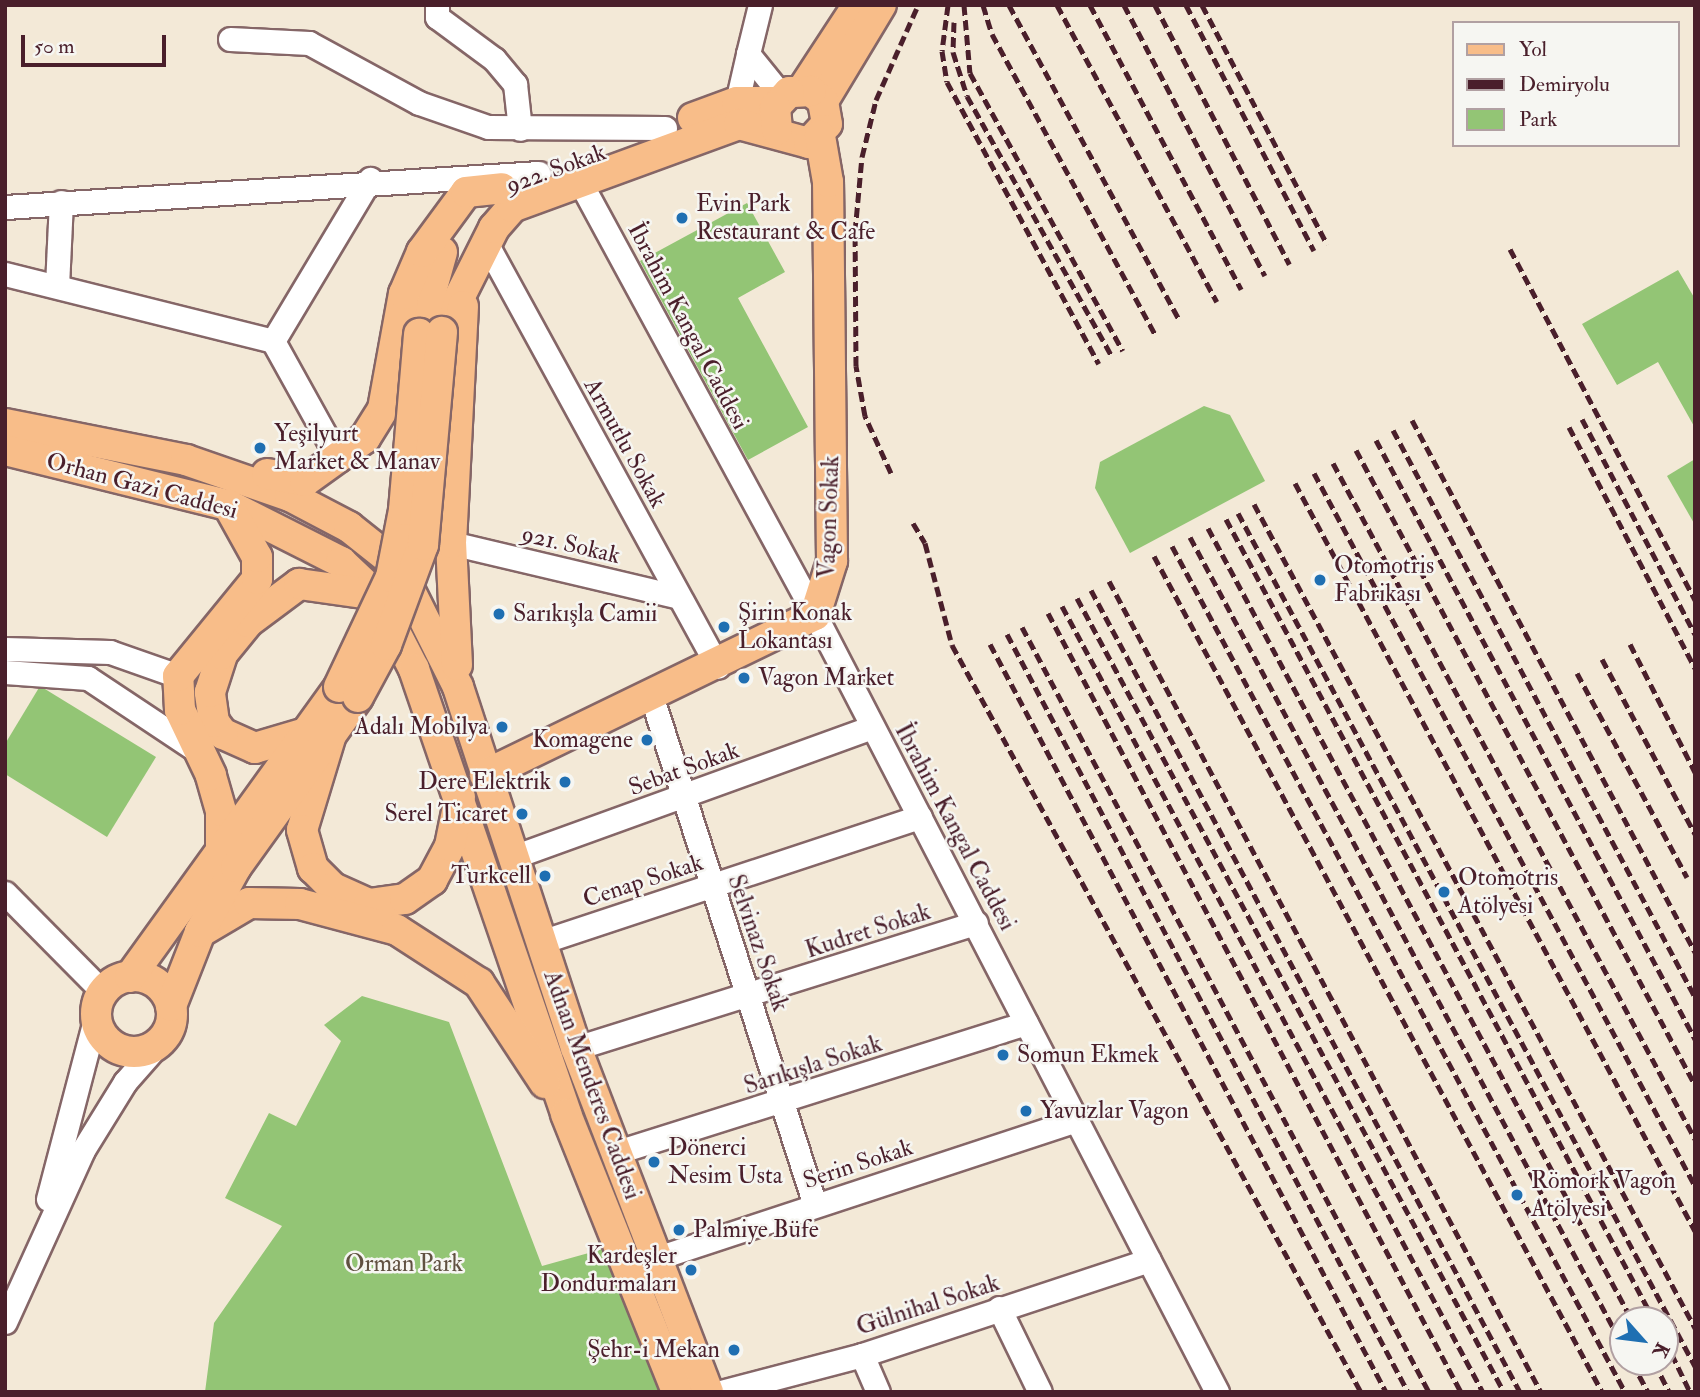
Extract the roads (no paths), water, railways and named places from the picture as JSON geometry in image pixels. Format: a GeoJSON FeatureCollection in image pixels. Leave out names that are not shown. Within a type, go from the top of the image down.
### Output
{"type":"FeatureCollection","features":[{"type":"Feature","properties":{"kind":"main road"},"geometry":{"type":"LineString","coordinates":[[820,136],[800,144],[793,104],[858,5]]}},
{"type":"Feature","properties":{"kind":"main road"},"geometry":{"type":"LineString","coordinates":[[318,735],[222,849],[130,977],[100,1004],[115,1047],[139,1052],[161,1041],[200,932],[236,867],[348,692],[391,577],[404,510],[430,333],[468,277],[486,243],[512,207],[579,180],[793,104],[881,5]]}},
{"type":"Feature","properties":{"kind":"main road","name":"922. Sokak"},"geometry":{"type":"LineString","coordinates":[[430,333],[433,271],[450,234],[472,206],[502,188],[539,173],[737,102],[793,104]]}},
{"type":"Feature","properties":{"kind":"main road","name":"Vagon Sokak"},"geometry":{"type":"LineString","coordinates":[[485,775],[718,667],[814,615],[832,561],[828,181],[820,136],[828,116],[793,104]]}},
{"type":"Feature","properties":{"kind":"main road"},"geometry":{"type":"LineString","coordinates":[[186,460],[305,481],[339,460],[365,438],[383,409],[404,294],[439,222],[466,192],[502,188]]}},
{"type":"Feature","properties":{"kind":"main road"},"geometry":{"type":"LineString","coordinates":[[458,687],[451,543],[458,330],[468,277]]}},
{"type":"Feature","properties":{"kind":"main road","name":"Orhan Gazi Caddesi"},"geometry":{"type":"LineString","coordinates":[[5,424],[186,460],[290,496],[379,547],[416,595],[458,687],[485,775]]}},
{"type":"Feature","properties":{"kind":"main road","name":"Orhan Gazi Caddesi"},"geometry":{"type":"LineString","coordinates":[[5,450],[229,505],[341,562],[376,595],[414,669],[460,793]]}},
{"type":"Feature","properties":{"kind":"main road"},"geometry":{"type":"LineString","coordinates":[[222,849],[221,811],[180,710],[178,676],[257,579],[257,557],[229,505]]}},
{"type":"Feature","properties":{"kind":"main road"},"geometry":{"type":"LineString","coordinates":[[318,735],[255,748],[223,734],[210,692],[222,654],[248,622],[299,583],[320,582],[376,595]]}},
{"type":"Feature","properties":{"kind":"main road"},"geometry":{"type":"LineString","coordinates":[[318,735],[302,830],[313,868],[332,888],[369,904],[405,899],[432,880],[450,846],[460,793]]}},
{"type":"Feature","properties":{"kind":"main road","name":"Adnan Menderes Caddesi"},"geometry":{"type":"LineString","coordinates":[[485,775],[576,1048],[654,1259],[708,1392]]}},
{"type":"Feature","properties":{"kind":"main road","name":"Adnan Menderes Caddesi"},"geometry":{"type":"LineString","coordinates":[[460,793],[566,1114],[677,1392]]}},
{"type":"Feature","properties":{"kind":"main road"},"geometry":{"type":"LineString","coordinates":[[200,932],[248,903],[300,904],[397,930],[479,983],[566,1114]]}},
{"type":"Feature","properties":{"kind":"main road"},"geometry":{"type":"LineString","coordinates":[[130,977],[159,985],[172,1006]]}},
{"type":"Feature","properties":{"kind":"street"},"geometry":{"type":"LineString","coordinates":[[437,5],[437,17],[494,59],[515,84],[520,129]]}},
{"type":"Feature","properties":{"kind":"street"},"geometry":{"type":"LineString","coordinates":[[737,102],[760,5]]}},
{"type":"Feature","properties":{"kind":"street"},"geometry":{"type":"LineString","coordinates":[[230,39],[257,36],[309,43],[452,119],[520,129],[665,128]]}},
{"type":"Feature","properties":{"kind":"street"},"geometry":{"type":"LineString","coordinates":[[748,54],[793,104]]}},
{"type":"Feature","properties":{"kind":"street"},"geometry":{"type":"LineString","coordinates":[[5,207],[370,179],[539,173]]}},
{"type":"Feature","properties":{"kind":"street"},"geometry":{"type":"LineString","coordinates":[[273,341],[370,179]]}},
{"type":"Feature","properties":{"kind":"street","name":"İbrahim Kangal Caddesi"},"geometry":{"type":"LineString","coordinates":[[579,180],[814,615],[1217,1392]]}},
{"type":"Feature","properties":{"kind":"street"},"geometry":{"type":"LineString","coordinates":[[57,286],[61,202]]}},
{"type":"Feature","properties":{"kind":"street","name":"Armutlu Sokak"},"geometry":{"type":"LineString","coordinates":[[486,243],[718,667]]}},
{"type":"Feature","properties":{"kind":"street"},"geometry":{"type":"LineString","coordinates":[[5,274],[273,341],[339,460]]}},
{"type":"Feature","properties":{"kind":"street","name":"921. Sokak"},"geometry":{"type":"LineString","coordinates":[[451,543],[679,597]]}},
{"type":"Feature","properties":{"kind":"street"},"geometry":{"type":"LineString","coordinates":[[5,649],[110,652],[178,676]]}},
{"type":"Feature","properties":{"kind":"street"},"geometry":{"type":"LineString","coordinates":[[5,672],[88,678],[198,751]]}},
{"type":"Feature","properties":{"kind":"street","name":"Selvinaz Sokak"},"geometry":{"type":"LineString","coordinates":[[652,698],[687,797],[710,887],[750,997],[780,1104],[815,1205]]}},
{"type":"Feature","properties":{"kind":"street","name":"Sebat Sokak"},"geometry":{"type":"LineString","coordinates":[[513,857],[687,797],[872,727]]}},
{"type":"Feature","properties":{"kind":"street","name":"Cenap Sokak"},"geometry":{"type":"LineString","coordinates":[[541,942],[920,817]]}},
{"type":"Feature","properties":{"kind":"street"},"geometry":{"type":"LineString","coordinates":[[5,893],[100,1004],[80,1094],[21,1286]]}},
{"type":"Feature","properties":{"kind":"street","name":"Kudret Sokak"},"geometry":{"type":"LineString","coordinates":[[576,1048],[750,997],[976,923]]}},
{"type":"Feature","properties":{"kind":"street","name":"Sarıkışla Sokak"},"geometry":{"type":"LineString","coordinates":[[614,1153],[780,1104],[1026,1023]]}},
{"type":"Feature","properties":{"kind":"street"},"geometry":{"type":"LineString","coordinates":[[5,1322],[83,1150],[125,1082],[161,1041]]}},
{"type":"Feature","properties":{"kind":"street","name":"Serin Sokak"},"geometry":{"type":"LineString","coordinates":[[654,1259],[1077,1120]]}},
{"type":"Feature","properties":{"kind":"street","name":"Gülnihal Sokak"},"geometry":{"type":"LineString","coordinates":[[720,1392],[862,1355],[1149,1260]]}},
{"type":"Feature","properties":{"kind":"street"},"geometry":{"type":"LineString","coordinates":[[999,1308],[1040,1392]]}},
{"type":"Feature","properties":{"kind":"street"},"geometry":{"type":"LineString","coordinates":[[862,1355],[878,1392]]}},
{"type":"Feature","properties":{"kind":"railway"},"geometry":{"type":"LineString","coordinates":[[891,473],[865,416],[856,366],[855,232],[862,157],[876,100],[918,5]]}},
{"type":"Feature","properties":{"kind":"railway"},"geometry":{"type":"LineString","coordinates":[[948,5],[942,51],[947,82],[1099,364]]}},
{"type":"Feature","properties":{"kind":"railway"},"geometry":{"type":"LineString","coordinates":[[964,5],[970,73],[1123,351]]}},
{"type":"Feature","properties":{"kind":"railway"},"geometry":{"type":"LineString","coordinates":[[983,5],[992,34],[1155,334]]}},
{"type":"Feature","properties":{"kind":"railway"},"geometry":{"type":"LineString","coordinates":[[1009,5],[1180,321]]}},
{"type":"Feature","properties":{"kind":"railway"},"geometry":{"type":"LineString","coordinates":[[1057,5],[1217,302]]}},
{"type":"Feature","properties":{"kind":"railway"},"geometry":{"type":"LineString","coordinates":[[1090,5],[1241,289]]}},
{"type":"Feature","properties":{"kind":"railway"},"geometry":{"type":"LineString","coordinates":[[1124,5],[1265,276]]}},
{"type":"Feature","properties":{"kind":"railway"},"geometry":{"type":"LineString","coordinates":[[1155,5],[1289,264]]}},
{"type":"Feature","properties":{"kind":"railway"},"geometry":{"type":"LineString","coordinates":[[1186,5],[1314,251]]}},
{"type":"Feature","properties":{"kind":"railway"},"geometry":{"type":"LineString","coordinates":[[1202,5],[1327,244]]}},
{"type":"Feature","properties":{"kind":"railway"},"geometry":{"type":"LineString","coordinates":[[954,22],[953,52],[967,96],[1112,357]]}},
{"type":"Feature","properties":{"kind":"railway"},"geometry":{"type":"LineString","coordinates":[[1510,249],[1695,600]]}},
{"type":"Feature","properties":{"kind":"railway"},"geometry":{"type":"LineString","coordinates":[[1582,419],[1695,634]]}},
{"type":"Feature","properties":{"kind":"railway"},"geometry":{"type":"LineString","coordinates":[[1412,420],[1695,952]]}},
{"type":"Feature","properties":{"kind":"railway"},"geometry":{"type":"LineString","coordinates":[[1569,427],[1695,668]]}},
{"type":"Feature","properties":{"kind":"railway"},"geometry":{"type":"LineString","coordinates":[[1393,430],[1695,997]]}},
{"type":"Feature","properties":{"kind":"railway"},"geometry":{"type":"LineString","coordinates":[[1376,440],[1695,1039]]}},
{"type":"Feature","properties":{"kind":"railway"},"geometry":{"type":"LineString","coordinates":[[1356,450],[1695,1085]]}},
{"type":"Feature","properties":{"kind":"railway"},"geometry":{"type":"LineString","coordinates":[[1333,463],[1695,1139]]}},
{"type":"Feature","properties":{"kind":"railway"},"geometry":{"type":"LineString","coordinates":[[1314,473],[1695,1186]]}},
{"type":"Feature","properties":{"kind":"railway"},"geometry":{"type":"LineString","coordinates":[[1295,483],[1695,1231]]}},
{"type":"Feature","properties":{"kind":"railway"},"geometry":{"type":"LineString","coordinates":[[1254,504],[1695,1328]]}},
{"type":"Feature","properties":{"kind":"railway"},"geometry":{"type":"LineString","coordinates":[[1238,513],[1695,1366]]}},
{"type":"Feature","properties":{"kind":"railway"},"geometry":{"type":"LineString","coordinates":[[1226,519],[1647,1306]]}},
{"type":"Feature","properties":{"kind":"railway"},"geometry":{"type":"LineString","coordinates":[[913,523],[925,543],[952,645],[1361,1392]]}},
{"type":"Feature","properties":{"kind":"railway"},"geometry":{"type":"LineString","coordinates":[[1208,528],[1625,1306]]}},
{"type":"Feature","properties":{"kind":"railway"},"geometry":{"type":"LineString","coordinates":[[1190,537],[1609,1320]]}},
{"type":"Feature","properties":{"kind":"railway"},"geometry":{"type":"LineString","coordinates":[[1172,546],[1625,1392]]}},
{"type":"Feature","properties":{"kind":"railway"},"geometry":{"type":"LineString","coordinates":[[1154,556],[1602,1392]]}},
{"type":"Feature","properties":{"kind":"railway"},"geometry":{"type":"LineString","coordinates":[[1109,581],[1541,1392]]}},
{"type":"Feature","properties":{"kind":"railway"},"geometry":{"type":"LineString","coordinates":[[1091,590],[1520,1392]]}},
{"type":"Feature","properties":{"kind":"railway"},"geometry":{"type":"LineString","coordinates":[[1077,598],[1504,1392]]}},
{"type":"Feature","properties":{"kind":"railway"},"geometry":{"type":"LineString","coordinates":[[1062,606],[1483,1392]]}},
{"type":"Feature","properties":{"kind":"railway"},"geometry":{"type":"LineString","coordinates":[[1048,613],[1461,1392]]}},
{"type":"Feature","properties":{"kind":"railway"},"geometry":{"type":"LineString","coordinates":[[1022,627],[1429,1392]]}},
{"type":"Feature","properties":{"kind":"railway"},"geometry":{"type":"LineString","coordinates":[[1007,634],[1408,1392]]}},
{"type":"Feature","properties":{"kind":"railway"},"geometry":{"type":"LineString","coordinates":[[990,644],[1386,1392]]}},
{"type":"Feature","properties":{"kind":"railway"},"geometry":{"type":"LineString","coordinates":[[1630,644],[1695,772]]}},
{"type":"Feature","properties":{"kind":"railway"},"geometry":{"type":"LineString","coordinates":[[1602,659],[1695,834]]}},
{"type":"Feature","properties":{"kind":"railway"},"geometry":{"type":"LineString","coordinates":[[1577,673],[1687,877]]}},
{"type":"Feature","properties":{"kind":"railway"},"geometry":{"type":"LineString","coordinates":[[1679,1369],[1690,1392]]}},
{"type":"Feature","properties":{"kind":"railway"},"geometry":{"type":"LineString","coordinates":[[1639,1376],[1648,1392]]}},
{"type":"Feature","properties":{"kind":"railway"},"geometry":{"type":"LineString","coordinates":[[1661,1376],[1669,1392]]}},
{"type":"Feature","properties":{"kind":"place","name":"Evin Park Restaurant & Cafe"},"geometry":{"type":"Point","coordinates":[682,218]}},
{"type":"Feature","properties":{"kind":"place","name":"Yeşilyurt Market & Manav"},"geometry":{"type":"Point","coordinates":[260,448]}},
{"type":"Feature","properties":{"kind":"place","name":"Otomotris Fabrikası"},"geometry":{"type":"Point","coordinates":[1320,580]}},
{"type":"Feature","properties":{"kind":"place","name":"Sarıkışla Camii"},"geometry":{"type":"Point","coordinates":[499,614]}},
{"type":"Feature","properties":{"kind":"place","name":"Şirin Konak Lokantası"},"geometry":{"type":"Point","coordinates":[724,627]}},
{"type":"Feature","properties":{"kind":"place","name":"Vagon Market"},"geometry":{"type":"Point","coordinates":[744,678]}},
{"type":"Feature","properties":{"kind":"place","name":"Adalı Mobilya"},"geometry":{"type":"Point","coordinates":[502,727]}},
{"type":"Feature","properties":{"kind":"place","name":"Komagene"},"geometry":{"type":"Point","coordinates":[647,740]}},
{"type":"Feature","properties":{"kind":"place","name":"Dere Elektrik"},"geometry":{"type":"Point","coordinates":[565,782]}},
{"type":"Feature","properties":{"kind":"place","name":"Serel Ticaret"},"geometry":{"type":"Point","coordinates":[522,814]}},
{"type":"Feature","properties":{"kind":"place","name":"Turkcell"},"geometry":{"type":"Point","coordinates":[545,876]}},
{"type":"Feature","properties":{"kind":"place","name":"Otomotris Atölyesi"},"geometry":{"type":"Point","coordinates":[1444,892]}},
{"type":"Feature","properties":{"kind":"place","name":"Somun Ekmek"},"geometry":{"type":"Point","coordinates":[1003,1055]}},
{"type":"Feature","properties":{"kind":"place","name":"Yavuzlar Vagon"},"geometry":{"type":"Point","coordinates":[1026,1111]}},
{"type":"Feature","properties":{"kind":"place","name":"Dönerci Nesim Usta"},"geometry":{"type":"Point","coordinates":[654,1162]}},
{"type":"Feature","properties":{"kind":"place","name":"Römork Vagon Atölyesi"},"geometry":{"type":"Point","coordinates":[1517,1195]}},
{"type":"Feature","properties":{"kind":"place","name":"Palmiye Büfe"},"geometry":{"type":"Point","coordinates":[679,1230]}},
{"type":"Feature","properties":{"kind":"place","name":"Kardeşler Dondurmaları"},"geometry":{"type":"Point","coordinates":[691,1270]}},
{"type":"Feature","properties":{"kind":"place","name":"Şehr-i Mekan"},"geometry":{"type":"Point","coordinates":[734,1350]}},
{"type":"Feature","properties":{"kind":"park label","name":"Orman Park"},"geometry":{"type":"Point","coordinates":[404,1264]}}]}
